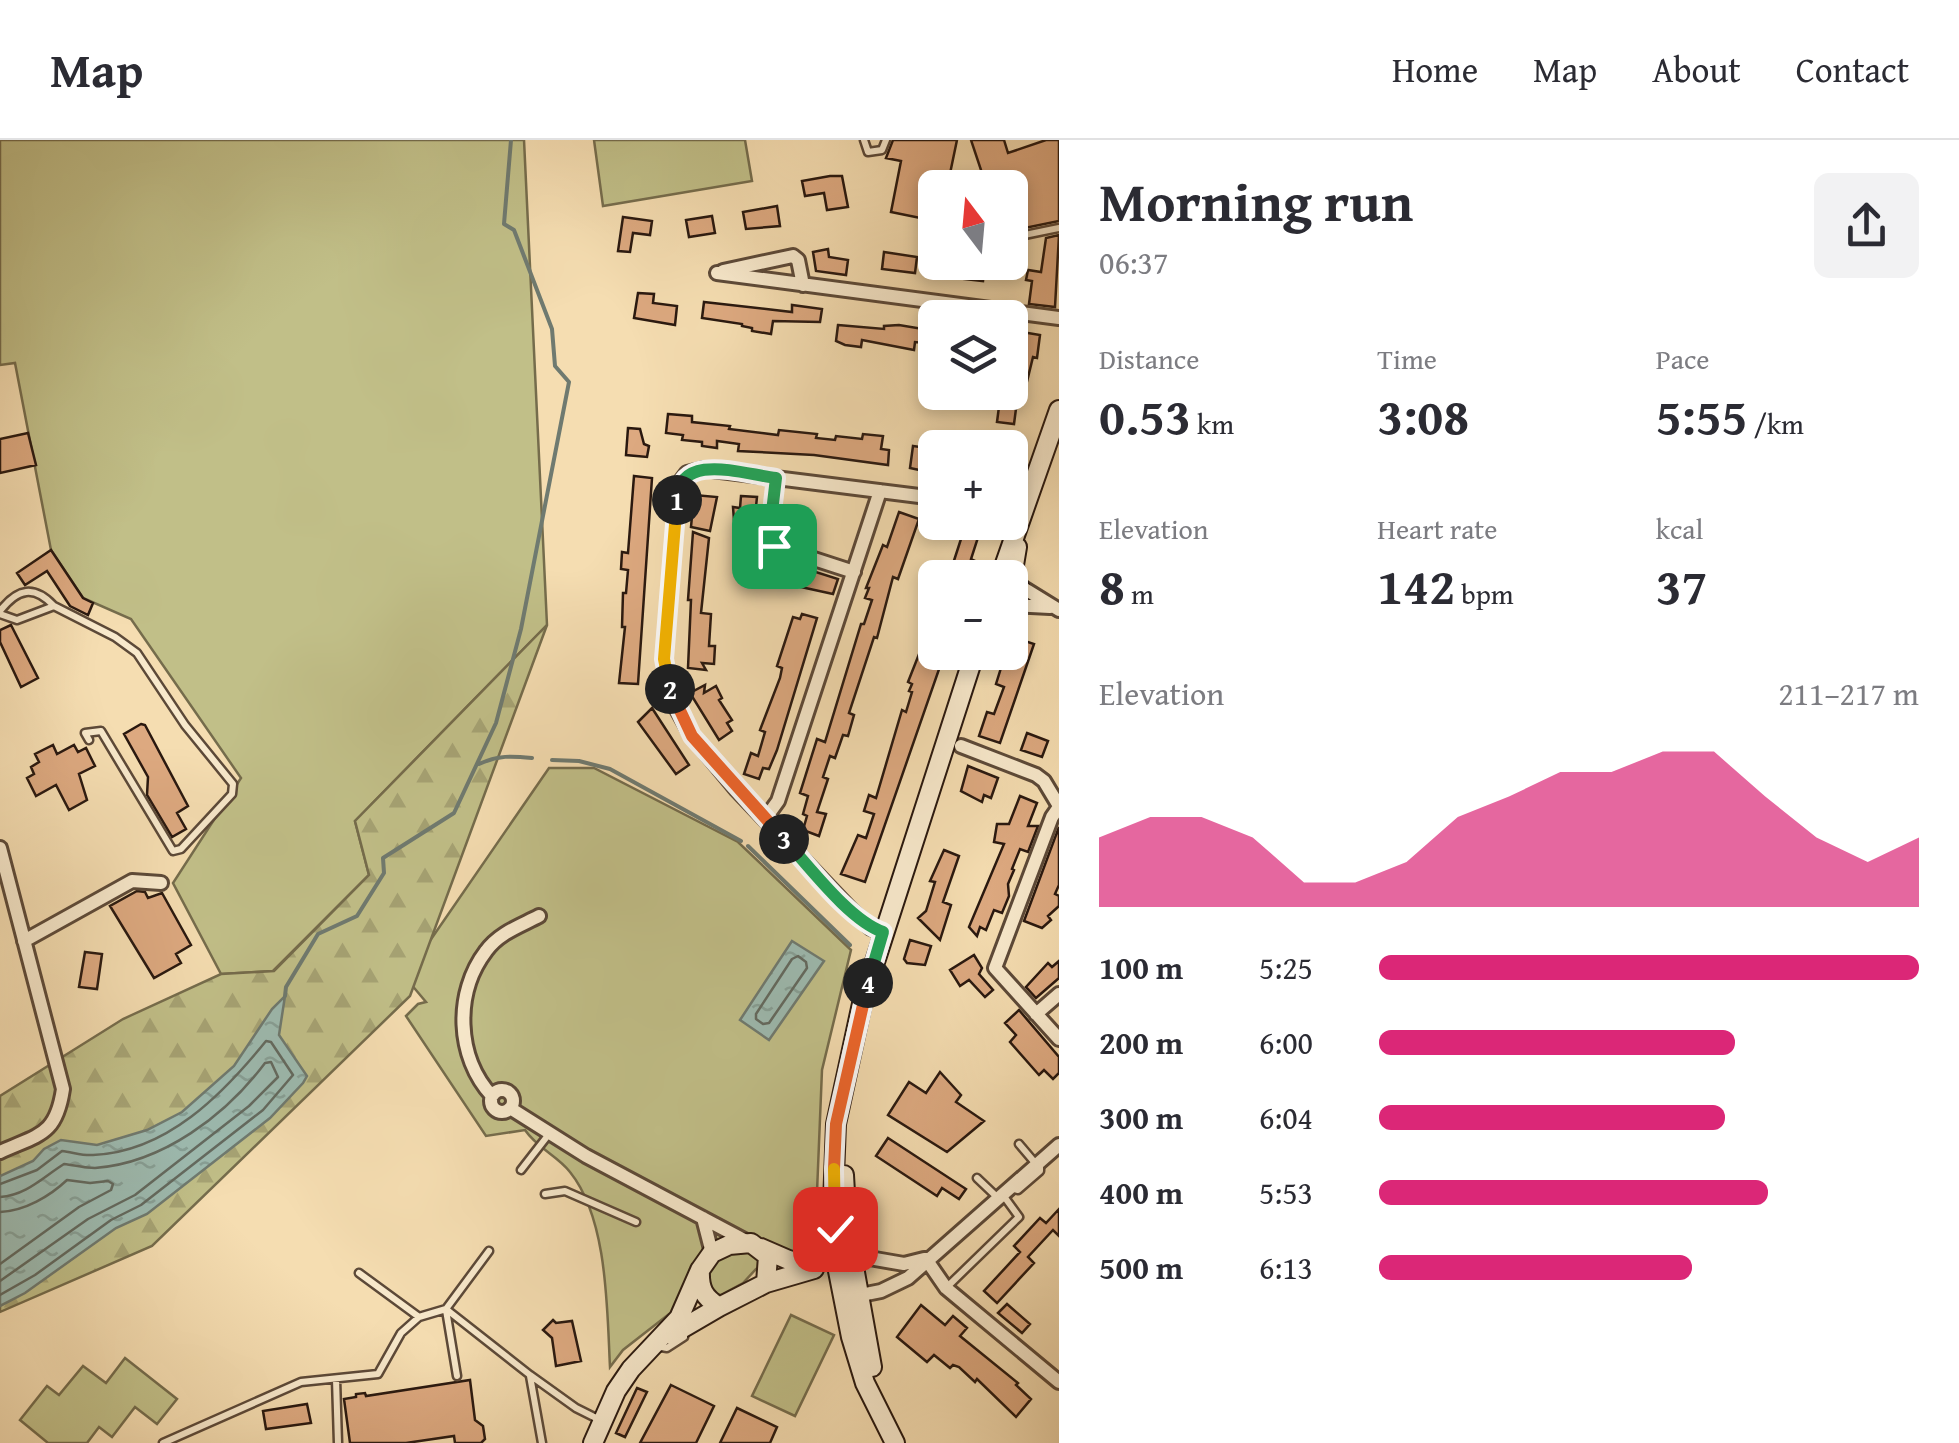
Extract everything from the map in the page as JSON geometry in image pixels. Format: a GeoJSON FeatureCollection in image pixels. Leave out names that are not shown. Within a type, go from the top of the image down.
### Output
{"type":"FeatureCollection","features":[{"type":"Feature","properties":{"kind":"main road"},"geometry":{"type":"LineString","coordinates":[[1028,489],[1059,410]]}},
{"type":"Feature","properties":{"kind":"main road"},"geometry":{"type":"LineString","coordinates":[[895,1443],[882,1415],[845,1263],[849,1060],[862,999],[969,670]]}},
{"type":"Feature","properties":{"kind":"main road"},"geometry":{"type":"LineString","coordinates":[[593,1443],[630,1369],[679,1318],[700,1270],[712,1253],[729,1245],[755,1245],[792,1261],[845,1263]]}},
{"type":"Feature","properties":{"kind":"main road"},"geometry":{"type":"LineString","coordinates":[[755,1245],[768,1256],[766,1283]]}},
{"type":"Feature","properties":{"kind":"main road"},"geometry":{"type":"LineString","coordinates":[[656,1344],[766,1283],[805,1270],[845,1263]]}},
{"type":"Feature","properties":{"kind":"main road"},"geometry":{"type":"LineString","coordinates":[[700,1270],[703,1294],[719,1307]]}},
{"type":"Feature","properties":{"kind":"street"},"geometry":{"type":"LineString","coordinates":[[803,284],[798,260],[793,256],[717,273],[1059,318]]}},
{"type":"Feature","properties":{"kind":"street"},"geometry":{"type":"LineString","coordinates":[[883,932],[871,928],[852,910],[725,776],[682,720],[673,702],[664,659],[678,485],[687,473],[704,469],[918,496]]}},
{"type":"Feature","properties":{"kind":"street"},"geometry":{"type":"LineString","coordinates":[[776,478],[769,537],[774,546],[854,572]]}},
{"type":"Feature","properties":{"kind":"street"},"geometry":{"type":"LineString","coordinates":[[765,819],[778,801],[880,491]]}},
{"type":"Feature","properties":{"kind":"street"},"geometry":{"type":"LineString","coordinates":[[1028,591],[1054,608]]}},
{"type":"Feature","properties":{"kind":"street"},"geometry":{"type":"LineString","coordinates":[[1028,607],[1054,608]]}},
{"type":"Feature","properties":{"kind":"street"},"geometry":{"type":"LineString","coordinates":[[962,746],[1044,780],[1059,807],[995,968],[1059,1039]]}},
{"type":"Feature","properties":{"kind":"street"},"geometry":{"type":"LineString","coordinates":[[0,848],[63,1089],[60,1112],[49,1130],[0,1152]]}},
{"type":"Feature","properties":{"kind":"street"},"geometry":{"type":"LineString","coordinates":[[24,941],[132,880],[162,883]]}},
{"type":"Feature","properties":{"kind":"street"},"geometry":{"type":"LineString","coordinates":[[539,916],[502,935],[486,950],[467,988],[464,1014],[468,1054],[480,1083],[492,1096],[508,1093],[512,1098],[510,1108],[549,1134],[755,1245]]}},
{"type":"Feature","properties":{"kind":"street"},"geometry":{"type":"LineString","coordinates":[[1036,1014],[1059,994]]}},
{"type":"Feature","properties":{"kind":"street"},"geometry":{"type":"LineString","coordinates":[[851,1297],[902,1282],[1059,1146]]}},
{"type":"Feature","properties":{"kind":"street"},"geometry":{"type":"LineString","coordinates":[[703,1218],[712,1253]]}},
{"type":"Feature","properties":{"kind":"street"},"geometry":{"type":"LineString","coordinates":[[845,1263],[904,1264],[926,1258]]}},
{"type":"Feature","properties":{"kind":"street"},"geometry":{"type":"LineString","coordinates":[[926,1258],[946,1288],[1059,1382]]}},
{"type":"Feature","properties":{"kind":"lane"},"geometry":{"type":"LineString","coordinates":[[864,140],[868,152],[882,150],[886,140]]}},
{"type":"Feature","properties":{"kind":"lane"},"geometry":{"type":"LineString","coordinates":[[1028,234],[1059,228]]}},
{"type":"Feature","properties":{"kind":"lane"},"geometry":{"type":"LineString","coordinates":[[54,606],[18,620],[0,612],[10,599],[28,591],[41,592],[54,606],[115,637],[137,653],[185,725],[232,784],[232,794],[181,849],[173,851],[101,731],[86,733],[89,740]]}},
{"type":"Feature","properties":{"kind":"lane"},"geometry":{"type":"LineString","coordinates":[[521,1170],[549,1134]]}},
{"type":"Feature","properties":{"kind":"lane"},"geometry":{"type":"LineString","coordinates":[[1018,1144],[1038,1163]]}},
{"type":"Feature","properties":{"kind":"lane"},"geometry":{"type":"LineString","coordinates":[[946,1288],[1019,1216],[1003,1193],[977,1178]]}},
{"type":"Feature","properties":{"kind":"lane"},"geometry":{"type":"LineString","coordinates":[[545,1194],[565,1191],[636,1222]]}},
{"type":"Feature","properties":{"kind":"lane"},"geometry":{"type":"LineString","coordinates":[[164,1443],[301,1382],[378,1374],[401,1333],[419,1317],[446,1308],[489,1251]]}},
{"type":"Feature","properties":{"kind":"lane"},"geometry":{"type":"LineString","coordinates":[[359,1273],[419,1317]]}},
{"type":"Feature","properties":{"kind":"lane"},"geometry":{"type":"LineString","coordinates":[[446,1308],[530,1375],[576,1408],[602,1420]]}},
{"type":"Feature","properties":{"kind":"lane"},"geometry":{"type":"LineString","coordinates":[[446,1308],[458,1376]]}},
{"type":"Feature","properties":{"kind":"lane"},"geometry":{"type":"LineString","coordinates":[[530,1375],[542,1443]]}},
{"type":"Feature","properties":{"kind":"lane"},"geometry":{"type":"LineString","coordinates":[[336,1379],[338,1443]]}},
{"type":"Feature","properties":{"kind":"green space"},"geometry":{"type":"Polygon","coordinates":[[[0,140],[524,140],[547,625],[355,821],[369,875],[273,971],[221,974],[173,883],[241,778],[131,619],[83,598],[51,550],[15,363],[0,365],[0,140]]]}},
{"type":"Feature","properties":{"kind":"green space"},"geometry":{"type":"Polygon","coordinates":[[[594,140],[745,140],[752,181],[603,206],[594,140]]]}},
{"type":"Feature","properties":{"kind":"green space"},"geometry":{"type":"Polygon","coordinates":[[[547,625],[410,996],[152,1246],[0,1312],[0,1096],[123,1019],[221,974],[274,971],[369,875],[355,821],[547,625]]]}},
{"type":"Feature","properties":{"kind":"green space"},"geometry":{"type":"Polygon","coordinates":[[[549,768],[594,768],[738,842],[851,950],[822,1070],[815,1241],[756,1269],[743,1283],[721,1295],[710,1293],[669,1314],[623,1350],[610,1367],[599,1239],[583,1192],[565,1166],[525,1130],[486,1136],[406,1016],[426,1002],[405,977],[549,768]]]}},
{"type":"Feature","properties":{"kind":"green space"},"geometry":{"type":"Polygon","coordinates":[[[791,1315],[834,1335],[795,1416],[752,1396],[791,1315]]]}},
{"type":"Feature","properties":{"kind":"green space"},"geometry":{"type":"Polygon","coordinates":[[[125,1358],[177,1399],[157,1424],[135,1407],[112,1437],[99,1427],[87,1443],[48,1443],[20,1420],[47,1386],[59,1395],[83,1366],[106,1383],[125,1358]]]}},
{"type":"Feature","properties":{"kind":"water"},"geometry":{"type":"Polygon","coordinates":[[[792,941],[824,961],[769,1040],[740,1020],[792,941]]]}},
{"type":"Feature","properties":{"kind":"water"},"geometry":{"type":"Polygon","coordinates":[[[285,996],[279,1035],[307,1076],[303,1083],[270,1118],[147,1214],[116,1228],[25,1293],[0,1306],[0,1176],[33,1161],[61,1140],[97,1145],[147,1130],[182,1112],[234,1066],[285,996]]]}},
{"type":"Feature","properties":{"kind":"building"},"geometry":{"type":"Polygon","coordinates":[[[893,140],[957,140],[951,170],[918,170],[918,218],[891,212],[901,161],[886,158],[893,140]]]}},
{"type":"Feature","properties":{"kind":"building"},"geometry":{"type":"Polygon","coordinates":[[[971,140],[1004,140],[1008,153],[1046,140],[1059,140],[1059,221],[1028,227],[1028,170],[981,170],[971,140]]]}},
{"type":"Feature","properties":{"kind":"building"},"geometry":{"type":"Polygon","coordinates":[[[842,176],[848,207],[827,210],[824,193],[805,196],[802,181],[842,176]]]}},
{"type":"Feature","properties":{"kind":"building"},"geometry":{"type":"Polygon","coordinates":[[[777,206],[780,226],[746,229],[743,212],[777,206]]]}},
{"type":"Feature","properties":{"kind":"building"},"geometry":{"type":"Polygon","coordinates":[[[712,216],[715,233],[689,237],[686,220],[712,216]]]}},
{"type":"Feature","properties":{"kind":"building"},"geometry":{"type":"Polygon","coordinates":[[[623,217],[652,221],[650,235],[633,233],[630,252],[618,251],[623,217]]]}},
{"type":"Feature","properties":{"kind":"building"},"geometry":{"type":"Polygon","coordinates":[[[1059,235],[1055,307],[1029,304],[1032,281],[1026,280],[1028,270],[1041,272],[1046,238],[1059,235]]]}},
{"type":"Feature","properties":{"kind":"building"},"geometry":{"type":"Polygon","coordinates":[[[828,249],[829,257],[848,260],[846,275],[816,271],[813,252],[828,249]]]}},
{"type":"Feature","properties":{"kind":"building"},"geometry":{"type":"Polygon","coordinates":[[[884,252],[917,257],[915,273],[882,269],[884,252]]]}},
{"type":"Feature","properties":{"kind":"building"},"geometry":{"type":"Polygon","coordinates":[[[638,293],[654,294],[653,303],[677,306],[675,325],[634,318],[638,293]]]}},
{"type":"Feature","properties":{"kind":"building"},"geometry":{"type":"Polygon","coordinates":[[[704,302],[792,312],[792,305],[822,309],[820,322],[773,321],[771,334],[752,331],[742,324],[702,318],[704,302]]]}},
{"type":"Feature","properties":{"kind":"building"},"geometry":{"type":"Polygon","coordinates":[[[838,325],[918,328],[914,350],[862,340],[861,347],[836,341],[838,325]]]}},
{"type":"Feature","properties":{"kind":"building"},"geometry":{"type":"Polygon","coordinates":[[[1028,333],[1040,335],[1037,358],[1033,357],[1028,377],[1028,333]]]}},
{"type":"Feature","properties":{"kind":"building"},"geometry":{"type":"Polygon","coordinates":[[[999,410],[1016,410],[1014,424],[997,422],[999,410]]]}},
{"type":"Feature","properties":{"kind":"building"},"geometry":{"type":"Polygon","coordinates":[[[668,414],[692,416],[692,422],[778,435],[779,430],[835,440],[836,436],[883,436],[881,449],[889,450],[888,465],[814,455],[738,451],[739,444],[717,441],[717,448],[702,446],[702,442],[682,440],[683,435],[666,433],[668,414]]]}},
{"type":"Feature","properties":{"kind":"building"},"geometry":{"type":"Polygon","coordinates":[[[628,428],[640,429],[644,444],[649,446],[647,457],[626,455],[628,428]]]}},
{"type":"Feature","properties":{"kind":"building"},"geometry":{"type":"Polygon","coordinates":[[[28,433],[36,465],[0,473],[0,439],[28,433]]]}},
{"type":"Feature","properties":{"kind":"building"},"geometry":{"type":"Polygon","coordinates":[[[913,446],[918,447],[918,470],[910,468],[913,446]]]}},
{"type":"Feature","properties":{"kind":"building"},"geometry":{"type":"Polygon","coordinates":[[[634,476],[652,478],[638,684],[619,683],[625,627],[623,593],[628,570],[621,569],[622,552],[628,553],[634,476]]]}},
{"type":"Feature","properties":{"kind":"building"},"geometry":{"type":"Polygon","coordinates":[[[694,495],[717,497],[710,531],[691,527],[694,495]]]}},
{"type":"Feature","properties":{"kind":"building"},"geometry":{"type":"Polygon","coordinates":[[[741,496],[757,497],[754,526],[760,526],[759,536],[735,534],[733,507],[740,508],[741,496]]]}},
{"type":"Feature","properties":{"kind":"building"},"geometry":{"type":"Polygon","coordinates":[[[899,512],[918,519],[898,579],[893,577],[877,638],[874,637],[849,713],[854,715],[848,736],[843,735],[835,758],[830,756],[823,777],[828,779],[817,812],[826,814],[819,836],[803,830],[808,796],[800,793],[817,739],[825,742],[872,600],[865,598],[866,588],[883,545],[887,547],[899,512]]]}},
{"type":"Feature","properties":{"kind":"building"},"geometry":{"type":"Polygon","coordinates":[[[693,532],[709,538],[701,613],[711,614],[709,646],[715,646],[714,664],[702,663],[706,670],[688,668],[693,532]]]}},
{"type":"Feature","properties":{"kind":"building"},"geometry":{"type":"Polygon","coordinates":[[[961,540],[977,540],[973,560],[954,560],[961,540]]]}},
{"type":"Feature","properties":{"kind":"building"},"geometry":{"type":"Polygon","coordinates":[[[51,550],[83,598],[93,603],[88,615],[70,606],[47,571],[25,585],[17,573],[51,550]]]}},
{"type":"Feature","properties":{"kind":"building"},"geometry":{"type":"Polygon","coordinates":[[[762,555],[838,579],[833,594],[755,577],[762,555]]]}},
{"type":"Feature","properties":{"kind":"building"},"geometry":{"type":"Polygon","coordinates":[[[802,614],[817,618],[777,750],[769,769],[763,768],[759,779],[744,774],[751,753],[758,756],[765,732],[760,730],[780,678],[782,668],[777,666],[793,617],[800,619],[802,614]]]}},
{"type":"Feature","properties":{"kind":"building"},"geometry":{"type":"Polygon","coordinates":[[[11,625],[38,678],[21,687],[0,642],[0,630],[11,625]]]}},
{"type":"Feature","properties":{"kind":"building"},"geometry":{"type":"Polygon","coordinates":[[[918,657],[918,670],[939,670],[865,882],[841,874],[858,835],[866,838],[874,814],[864,811],[869,795],[876,798],[902,710],[906,712],[912,692],[908,682],[918,657]]]}},
{"type":"Feature","properties":{"kind":"building"},"geometry":{"type":"Polygon","coordinates":[[[1000,670],[1025,670],[1000,743],[979,736],[987,712],[994,714],[1004,687],[996,684],[1000,670]]]}},
{"type":"Feature","properties":{"kind":"building"},"geometry":{"type":"Polygon","coordinates":[[[705,685],[704,693],[716,686],[722,698],[719,700],[732,720],[727,723],[732,731],[719,740],[690,693],[705,685]]]}},
{"type":"Feature","properties":{"kind":"building"},"geometry":{"type":"Polygon","coordinates":[[[652,708],[689,765],[676,774],[638,722],[652,708]]]}},
{"type":"Feature","properties":{"kind":"building"},"geometry":{"type":"Polygon","coordinates":[[[141,724],[188,806],[177,813],[186,829],[172,837],[147,795],[148,777],[124,734],[141,724]]]}},
{"type":"Feature","properties":{"kind":"building"},"geometry":{"type":"Polygon","coordinates":[[[1027,733],[1048,741],[1042,757],[1021,750],[1027,733]]]}},
{"type":"Feature","properties":{"kind":"building"},"geometry":{"type":"Polygon","coordinates":[[[53,745],[57,754],[74,745],[78,752],[86,748],[95,766],[79,774],[87,800],[69,810],[56,785],[36,796],[27,778],[34,774],[31,767],[39,762],[35,754],[53,745]]]}},
{"type":"Feature","properties":{"kind":"building"},"geometry":{"type":"Polygon","coordinates":[[[968,766],[998,778],[991,798],[984,795],[982,802],[961,791],[968,766]]]}},
{"type":"Feature","properties":{"kind":"building"},"geometry":{"type":"Polygon","coordinates":[[[1020,796],[1037,803],[1028,826],[1038,826],[1028,852],[1020,849],[1002,913],[994,910],[986,930],[980,927],[977,936],[969,927],[1004,844],[994,842],[997,824],[1009,824],[1020,796]]]}},
{"type":"Feature","properties":{"kind":"building"},"geometry":{"type":"Polygon","coordinates":[[[1059,827],[1059,885],[1055,894],[1059,896],[1059,906],[1042,928],[1024,921],[1059,827]]]}},
{"type":"Feature","properties":{"kind":"building"},"geometry":{"type":"Polygon","coordinates":[[[944,850],[959,856],[943,902],[951,905],[940,940],[918,918],[926,911],[935,882],[930,881],[944,850]]]}},
{"type":"Feature","properties":{"kind":"building"},"geometry":{"type":"Polygon","coordinates":[[[137,891],[145,892],[148,898],[162,893],[191,945],[176,954],[181,963],[154,978],[110,906],[137,891]]]}},
{"type":"Feature","properties":{"kind":"building"},"geometry":{"type":"Polygon","coordinates":[[[910,940],[931,946],[925,965],[907,963],[904,959],[910,940]]]}},
{"type":"Feature","properties":{"kind":"building"},"geometry":{"type":"Polygon","coordinates":[[[85,952],[102,954],[97,989],[79,987],[85,952]]]}},
{"type":"Feature","properties":{"kind":"building"},"geometry":{"type":"Polygon","coordinates":[[[974,955],[982,968],[979,974],[993,990],[985,997],[969,980],[960,986],[950,970],[974,955]]]}},
{"type":"Feature","properties":{"kind":"building"},"geometry":{"type":"Polygon","coordinates":[[[1059,961],[1059,978],[1036,998],[1026,987],[1048,963],[1052,967],[1059,961]]]}},
{"type":"Feature","properties":{"kind":"building"},"geometry":{"type":"Polygon","coordinates":[[[1019,1010],[1059,1057],[1059,1073],[1053,1079],[1044,1070],[1039,1075],[1010,1042],[1016,1035],[1005,1023],[1019,1010]]]}},
{"type":"Feature","properties":{"kind":"building"},"geometry":{"type":"Polygon","coordinates":[[[940,1072],[961,1095],[956,1102],[984,1121],[947,1152],[888,1115],[909,1082],[926,1093],[940,1072]]]}},
{"type":"Feature","properties":{"kind":"building"},"geometry":{"type":"Polygon","coordinates":[[[888,1138],[966,1189],[959,1199],[942,1188],[937,1196],[876,1156],[888,1138]]]}},
{"type":"Feature","properties":{"kind":"building"},"geometry":{"type":"Polygon","coordinates":[[[1059,1209],[1059,1236],[1053,1230],[1028,1257],[1034,1263],[997,1303],[984,1291],[1020,1252],[1014,1246],[1040,1218],[1046,1223],[1059,1209]]]}},
{"type":"Feature","properties":{"kind":"building"},"geometry":{"type":"Polygon","coordinates":[[[1007,1304],[1030,1324],[1022,1333],[998,1313],[1007,1304]]]}},
{"type":"Feature","properties":{"kind":"building"},"geometry":{"type":"Polygon","coordinates":[[[921,1305],[945,1325],[953,1316],[967,1328],[960,1336],[1018,1383],[1031,1399],[1016,1417],[977,1379],[975,1382],[959,1367],[950,1368],[934,1355],[927,1362],[897,1337],[921,1305]]]}},
{"type":"Feature","properties":{"kind":"building"},"geometry":{"type":"Polygon","coordinates":[[[553,1320],[572,1321],[581,1361],[556,1366],[552,1338],[543,1330],[553,1320]]]}},
{"type":"Feature","properties":{"kind":"building"},"geometry":{"type":"Polygon","coordinates":[[[470,1380],[475,1420],[483,1426],[485,1439],[481,1443],[455,1443],[454,1436],[406,1443],[350,1443],[344,1399],[356,1394],[366,1396],[470,1380]]]}},
{"type":"Feature","properties":{"kind":"building"},"geometry":{"type":"Polygon","coordinates":[[[671,1385],[714,1406],[696,1443],[640,1443],[671,1385]]]}},
{"type":"Feature","properties":{"kind":"building"},"geometry":{"type":"Polygon","coordinates":[[[637,1388],[647,1392],[625,1437],[616,1433],[637,1388]]]}},
{"type":"Feature","properties":{"kind":"building"},"geometry":{"type":"Polygon","coordinates":[[[307,1404],[311,1423],[266,1429],[263,1411],[307,1404]]]}},
{"type":"Feature","properties":{"kind":"building"},"geometry":{"type":"Polygon","coordinates":[[[737,1408],[777,1427],[770,1443],[720,1443],[737,1408]]]}},
{"type":"Feature","properties":{"kind":"waterway"},"geometry":{"type":"LineString","coordinates":[[285,996],[286,987],[318,934],[357,916],[384,873],[383,858],[454,813],[496,723],[521,629],[569,382],[555,366],[552,329],[514,230],[504,224],[511,140]]}},
{"type":"Feature","properties":{"kind":"waterway"},"geometry":{"type":"LineString","coordinates":[[479,764],[505,757],[532,758]]}},
{"type":"Feature","properties":{"kind":"waterway"},"geometry":{"type":"LineString","coordinates":[[552,760],[579,761],[610,769],[741,841]]}},
{"type":"Feature","properties":{"kind":"waterway"},"geometry":{"type":"LineString","coordinates":[[748,846],[850,945]]}},
{"type":"Feature","properties":{"kind":"route"},"geometry":{"type":"LineString","coordinates":[[774,546],[769,537],[776,478],[704,469],[687,473],[678,485],[664,659],[673,702],[692,736],[852,910],[871,928],[883,932],[862,999],[836,1124],[835,1229]]}}]}
